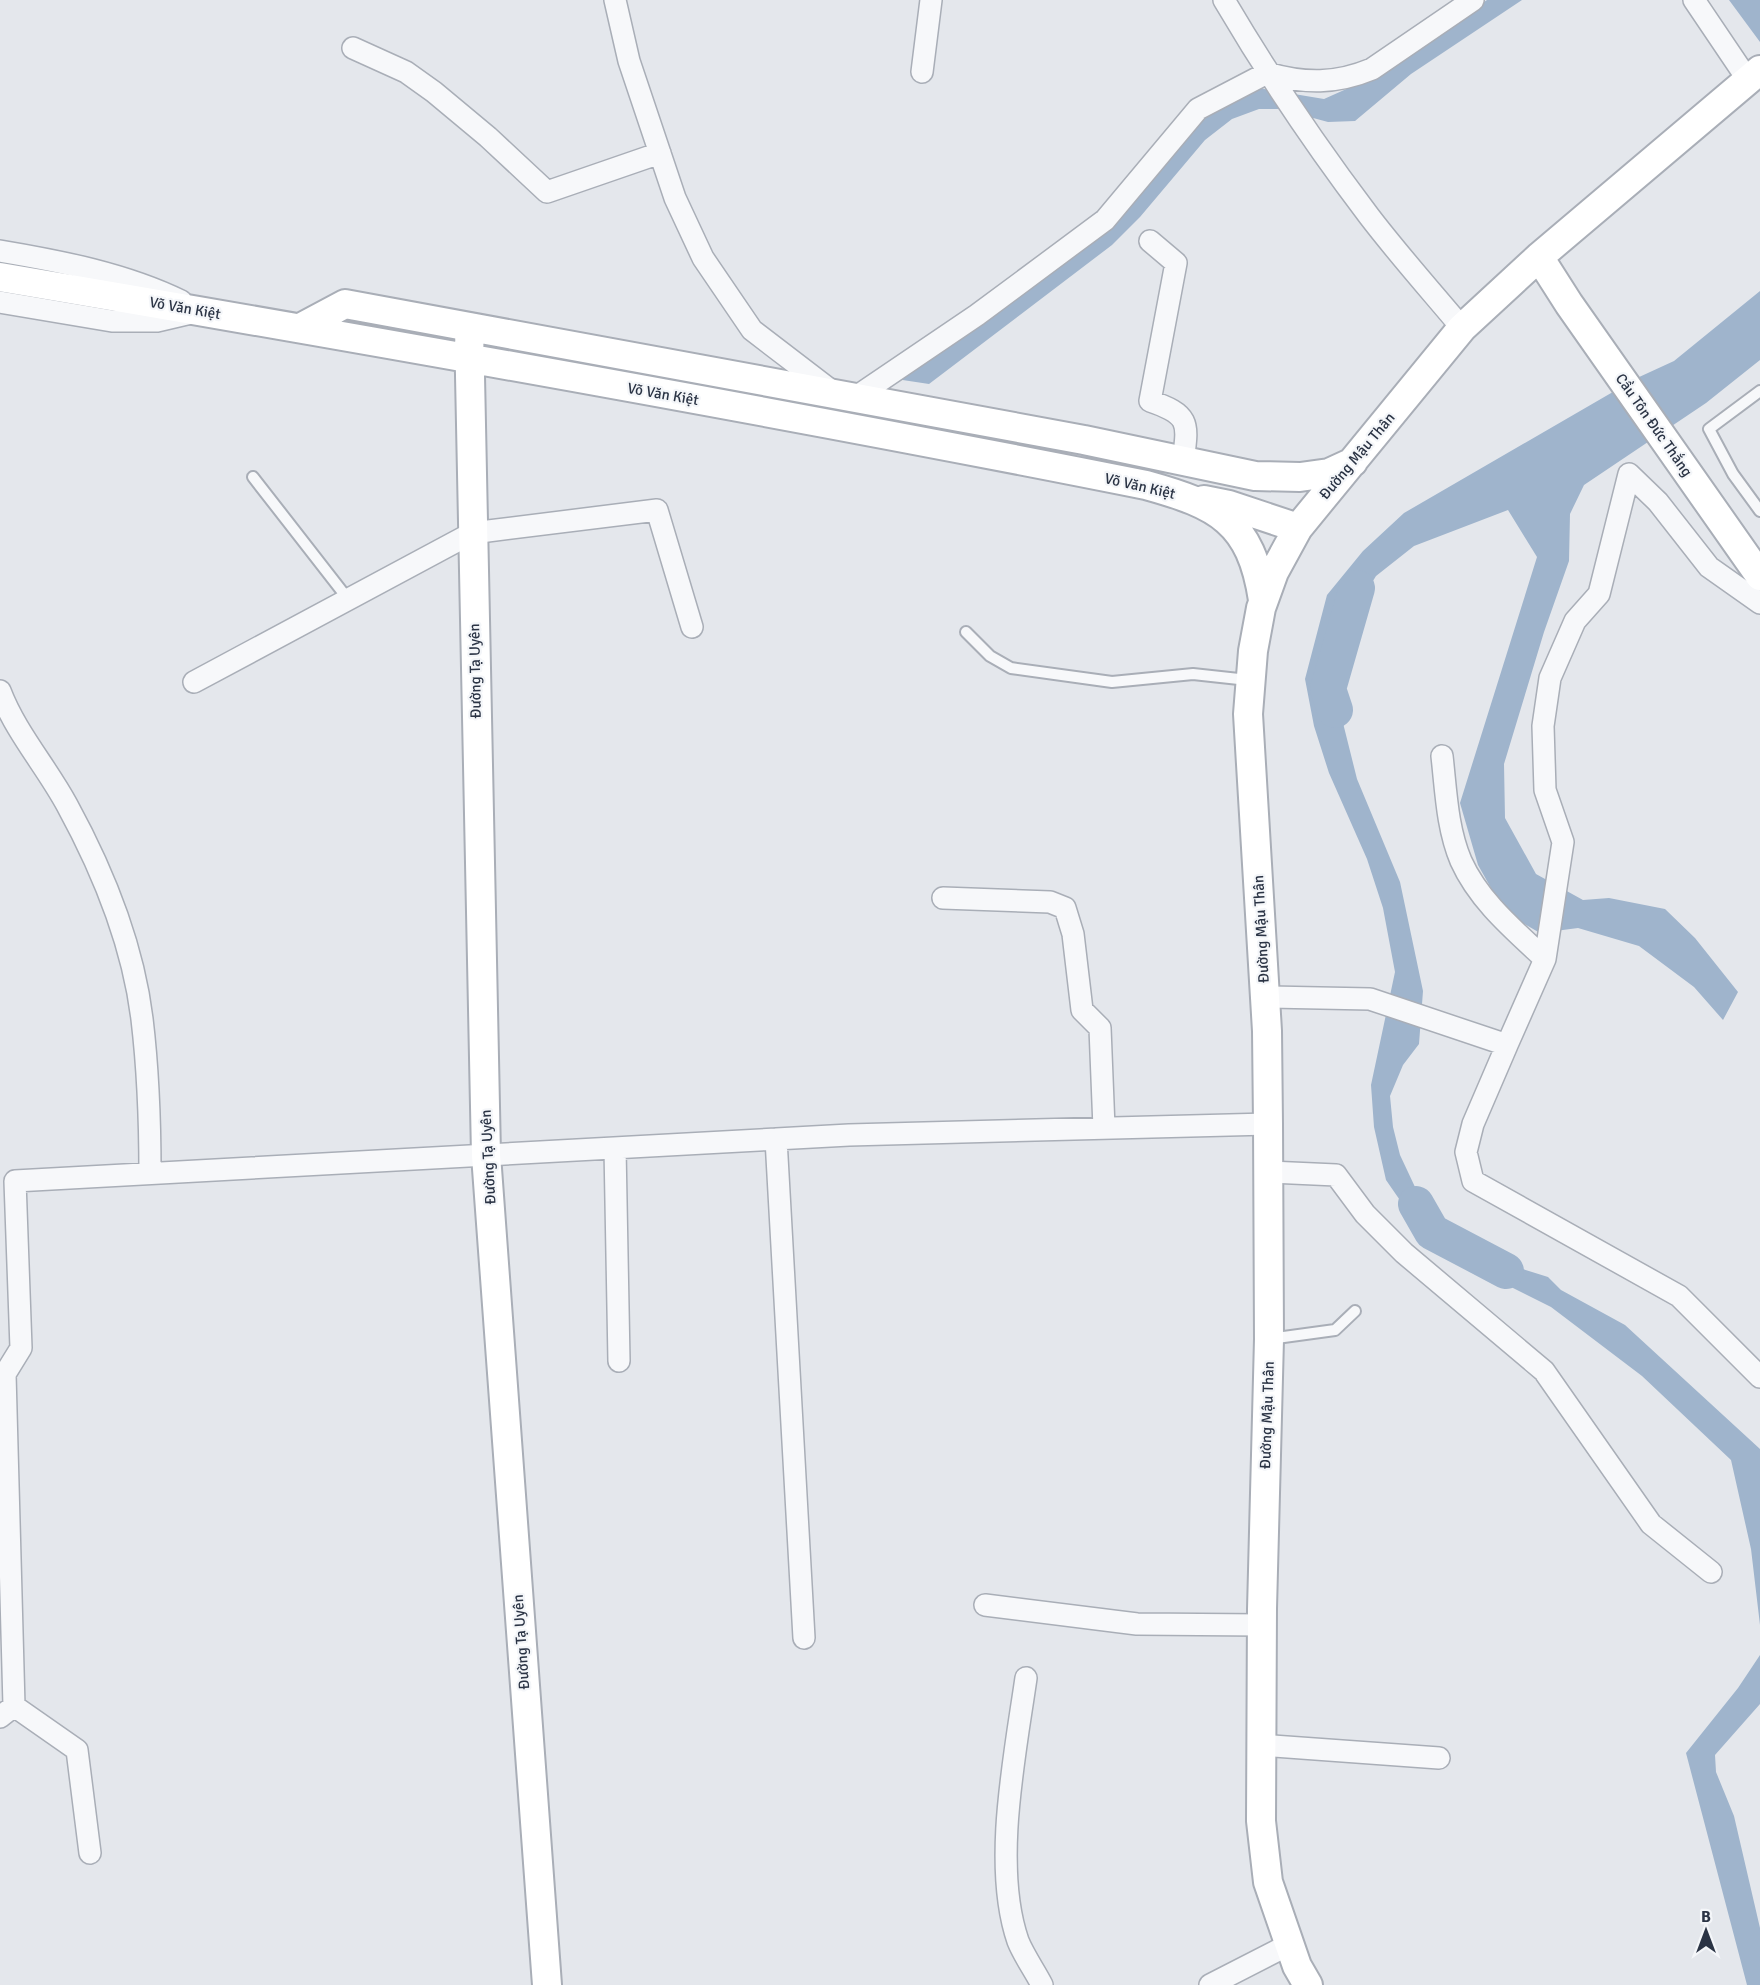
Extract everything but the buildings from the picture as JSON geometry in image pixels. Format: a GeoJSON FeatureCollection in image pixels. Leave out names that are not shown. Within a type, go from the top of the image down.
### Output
{"type":"FeatureCollection","features":[{"type":"Feature","properties":{"kind":"main road","name":"Đường Mậu Thân"},"geometry":{"type":"LineString","coordinates":[[1308,1985],[1290,1944],[1268,1882],[1261,1821],[1262,1625],[1269,1339],[1269,1172],[1265,997],[1248,714],[1253,651],[1263,602],[1274,572],[1298,528],[1462,328],[1539,257],[1754,75]]}},
{"type":"Feature","properties":{"kind":"main road","name":"Cầu Tôn Đức Thắng"},"geometry":{"type":"LineString","coordinates":[[1539,257],[1569,304],[1760,576]]}},
{"type":"Feature","properties":{"kind":"main road","name":"Võ Văn Kiệt"},"geometry":{"type":"LineString","coordinates":[[0,277],[470,359],[1077,472],[1193,498],[1213,510],[1244,537],[1255,562],[1263,602]]}},
{"type":"Feature","properties":{"kind":"main road","name":"Võ Văn Kiệt"},"geometry":{"type":"LineString","coordinates":[[300,328],[345,304],[1084,440],[1191,464],[1264,477],[1329,473],[1354,462]]}},
{"type":"Feature","properties":{"kind":"main road","name":"Đường Tạ Uyên"},"geometry":{"type":"LineString","coordinates":[[469,327],[486,1155],[547,1985]]}},
{"type":"Feature","properties":{"kind":"main road"},"geometry":{"type":"LineString","coordinates":[[1191,464],[1193,498],[1229,505],[1298,528]]}},
{"type":"Feature","properties":{"kind":"main road"},"geometry":{"type":"LineString","coordinates":[[1264,477],[1298,528]]}},
{"type":"Feature","properties":{"kind":"street"},"geometry":{"type":"LineString","coordinates":[[615,0],[629,61],[675,198],[704,258],[753,330],[846,398],[977,315],[1105,220],[1198,109],[1271,78],[1328,82],[1356,76],[1372,69],[1473,0]]}},
{"type":"Feature","properties":{"kind":"street"},"geometry":{"type":"LineString","coordinates":[[922,72],[931,0]]}},
{"type":"Feature","properties":{"kind":"street"},"geometry":{"type":"LineString","coordinates":[[1224,0],[1271,78],[1312,139],[1370,218],[1462,328]]}},
{"type":"Feature","properties":{"kind":"street"},"geometry":{"type":"LineString","coordinates":[[1694,0],[1754,75]]}},
{"type":"Feature","properties":{"kind":"street"},"geometry":{"type":"LineString","coordinates":[[353,48],[406,72],[434,92],[488,137],[547,192],[660,153]]}},
{"type":"Feature","properties":{"kind":"street"},"geometry":{"type":"LineString","coordinates":[[1150,241],[1176,263],[1150,401],[1171,408],[1184,417],[1191,464]]}},
{"type":"Feature","properties":{"kind":"street"},"geometry":{"type":"LineString","coordinates":[[0,251],[44,258],[154,288],[201,311]]}},
{"type":"Feature","properties":{"kind":"street"},"geometry":{"type":"LineString","coordinates":[[0,302],[112,321],[157,321],[201,311]]}},
{"type":"Feature","properties":{"kind":"street"},"geometry":{"type":"LineString","coordinates":[[1760,603],[1709,567],[1658,502],[1629,474],[1599,594],[1575,621],[1550,678],[1543,726],[1545,790],[1563,842],[1545,959],[1473,1124],[1466,1152],[1473,1181],[1679,1296],[1760,1377]]}},
{"type":"Feature","properties":{"kind":"street"},"geometry":{"type":"LineString","coordinates":[[194,682],[472,533],[657,510],[692,627]]}},
{"type":"Feature","properties":{"kind":"street"},"geometry":{"type":"LineString","coordinates":[[0,691],[25,739],[67,804],[116,916],[132,971],[142,1018],[150,1173]]}},
{"type":"Feature","properties":{"kind":"street"},"geometry":{"type":"LineString","coordinates":[[1442,756],[1449,820],[1462,861],[1490,907],[1545,959]]}},
{"type":"Feature","properties":{"kind":"street"},"geometry":{"type":"LineString","coordinates":[[943,898],[1050,902],[1065,908],[1073,934],[1082,1010],[1100,1028],[1104,1128]]}},
{"type":"Feature","properties":{"kind":"street"},"geometry":{"type":"LineString","coordinates":[[1265,997],[1370,999],[1507,1046]]}},
{"type":"Feature","properties":{"kind":"street"},"geometry":{"type":"LineString","coordinates":[[90,1853],[77,1750],[7,1711],[5,1374],[21,1348],[15,1180],[776,1139],[1268,1124]]}},
{"type":"Feature","properties":{"kind":"street"},"geometry":{"type":"LineString","coordinates":[[776,1139],[804,1638]]}},
{"type":"Feature","properties":{"kind":"street"},"geometry":{"type":"LineString","coordinates":[[615,1148],[619,1361]]}},
{"type":"Feature","properties":{"kind":"street"},"geometry":{"type":"LineString","coordinates":[[1269,1172],[1335,1174],[1365,1214],[1404,1253],[1544,1371],[1651,1524],[1711,1572]]}},
{"type":"Feature","properties":{"kind":"street"},"geometry":{"type":"LineString","coordinates":[[986,1605],[1137,1624],[1262,1625]]}},
{"type":"Feature","properties":{"kind":"street"},"geometry":{"type":"LineString","coordinates":[[1026,1678],[1008,1801],[1007,1899],[1019,1942],[1042,1985]]}},
{"type":"Feature","properties":{"kind":"street"},"geometry":{"type":"LineString","coordinates":[[1261,1745],[1439,1758]]}},
{"type":"Feature","properties":{"kind":"street"},"geometry":{"type":"LineString","coordinates":[[1210,1985],[1290,1944]]}},
{"type":"Feature","properties":{"kind":"lane"},"geometry":{"type":"LineString","coordinates":[[1760,391],[1709,429],[1733,474],[1760,511]]}},
{"type":"Feature","properties":{"kind":"lane"},"geometry":{"type":"LineString","coordinates":[[253,477],[348,599]]}},
{"type":"Feature","properties":{"kind":"lane"},"geometry":{"type":"LineString","coordinates":[[966,632],[990,656],[1011,668],[1112,682],[1193,675],[1251,680]]}},
{"type":"Feature","properties":{"kind":"lane"},"geometry":{"type":"LineString","coordinates":[[1269,1339],[1335,1330],[1355,1311]]}},
{"type":"Feature","properties":{"kind":"water"},"geometry":{"type":"Polygon","coordinates":[[[1487,0],[1522,0],[1411,74],[1355,121],[1328,122],[1280,109],[1259,109],[1232,119],[1205,140],[1140,217],[1112,245],[929,384],[896,379],[1003,306],[1202,116],[1258,88],[1324,99],[1371,78],[1487,0]]]}},
{"type":"Feature","properties":{"kind":"water"},"geometry":{"type":"Polygon","coordinates":[[[1729,0],[1760,0],[1760,42],[1729,0]]]}},
{"type":"Feature","properties":{"kind":"water"},"geometry":{"type":"Polygon","coordinates":[[[1760,291],[1760,360],[1706,403],[1584,485],[1570,514],[1569,561],[1544,632],[1504,764],[1505,818],[1536,874],[1583,900],[1609,898],[1665,909],[1695,938],[1738,992],[1723,1020],[1694,987],[1639,946],[1578,928],[1540,933],[1505,913],[1478,865],[1460,803],[1537,557],[1508,510],[1414,546],[1376,576],[1335,652],[1336,695],[1357,779],[1400,882],[1423,991],[1419,1044],[1403,1065],[1390,1096],[1393,1127],[1400,1155],[1430,1219],[1443,1238],[1465,1251],[1548,1277],[1561,1290],[1625,1325],[1760,1449],[1760,1625],[1751,1549],[1731,1460],[1642,1376],[1551,1307],[1433,1248],[1386,1180],[1374,1127],[1371,1085],[1395,972],[1383,908],[1367,859],[1329,773],[1314,726],[1305,679],[1327,595],[1363,551],[1404,513],[1637,378],[1674,361],[1760,291]]]}},
{"type":"Feature","properties":{"kind":"water"},"geometry":{"type":"Polygon","coordinates":[[[1760,1655],[1760,1704],[1715,1755],[1716,1772],[1734,1816],[1760,1928],[1760,1985],[1747,1985],[1686,1753],[1738,1688],[1760,1655]]]}},
{"type":"Feature","properties":{"kind":"waterway"},"geometry":{"type":"LineString","coordinates":[[1335,710],[1328,689],[1357,588]]}},
{"type":"Feature","properties":{"kind":"waterway"},"geometry":{"type":"LineString","coordinates":[[1416,1204],[1432,1232],[1506,1271]]}}]}
